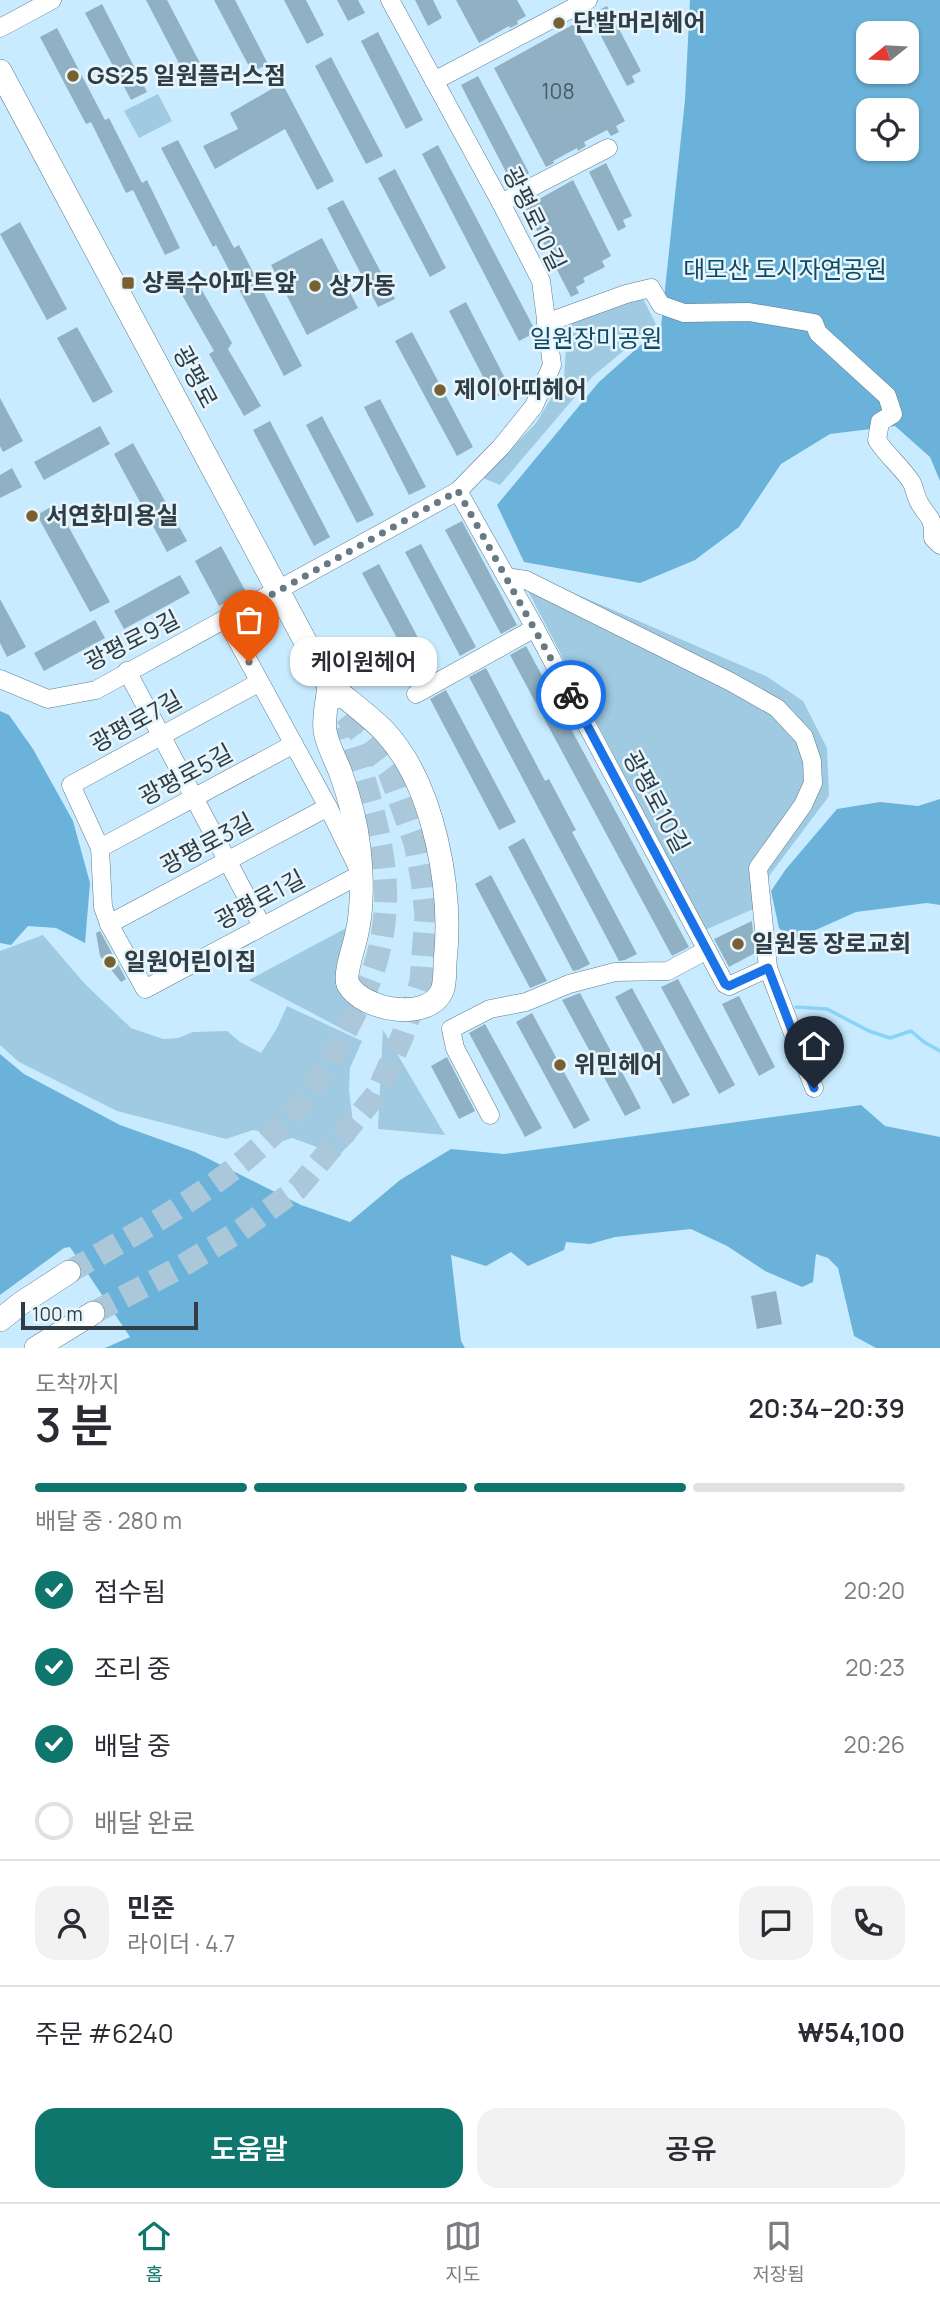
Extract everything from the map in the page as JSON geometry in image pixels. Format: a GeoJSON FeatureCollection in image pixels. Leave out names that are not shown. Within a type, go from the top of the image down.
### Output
{"type":"FeatureCollection","features":[{"type":"Feature","properties":{"kind":"main road","name":"광평로"},"geometry":{"type":"LineString","coordinates":[[0,71],[280,590],[341,709]]}},
{"type":"Feature","properties":{"kind":"main road"},"geometry":{"type":"LineString","coordinates":[[329,684],[386,733],[409,767],[424,800],[439,849],[446,908],[447,946],[443,989],[436,998],[415,1009],[400,1011],[372,1003],[360,996],[348,983],[347,975],[358,932],[361,872],[357,828],[326,731],[329,684]]}},
{"type":"Feature","properties":{"kind":"main road"},"geometry":{"type":"LineString","coordinates":[[0,1318],[68,1272]]}},
{"type":"Feature","properties":{"kind":"main road"},"geometry":{"type":"LineString","coordinates":[[36,1348],[93,1313]]}},
{"type":"Feature","properties":{"kind":"street"},"geometry":{"type":"LineString","coordinates":[[0,28],[52,0]]}},
{"type":"Feature","properties":{"kind":"street","name":"광평로10길"},"geometry":{"type":"LineString","coordinates":[[280,590],[458,491],[501,447],[534,406],[552,365],[541,281],[390,0]]}},
{"type":"Feature","properties":{"kind":"street"},"geometry":{"type":"LineString","coordinates":[[434,81],[588,0]]}},
{"type":"Feature","properties":{"kind":"street"},"geometry":{"type":"LineString","coordinates":[[501,203],[608,148]]}},
{"type":"Feature","properties":{"kind":"street"},"geometry":{"type":"LineString","coordinates":[[546,323],[626,294],[651,288],[661,305],[684,313],[749,312],[814,323],[818,333],[887,396],[893,414],[880,422],[877,440],[887,456],[902,469],[914,486],[919,503],[933,520],[933,538],[940,545]]}},
{"type":"Feature","properties":{"kind":"street","name":"광평로10길"},"geometry":{"type":"LineString","coordinates":[[458,491],[535,628],[725,984],[729,986],[768,968]]}},
{"type":"Feature","properties":{"kind":"street"},"geometry":{"type":"LineString","coordinates":[[506,577],[526,580],[731,682],[776,708],[804,737],[812,761],[813,783],[803,805],[758,868],[768,968],[814,1088]]}},
{"type":"Feature","properties":{"kind":"street","name":"광평로9길"},"geometry":{"type":"LineString","coordinates":[[0,679],[48,699],[96,690],[280,590]]}},
{"type":"Feature","properties":{"kind":"street"},"geometry":{"type":"LineString","coordinates":[[226,620],[328,807]]}},
{"type":"Feature","properties":{"kind":"street"},"geometry":{"type":"LineString","coordinates":[[416,694],[535,628]]}},
{"type":"Feature","properties":{"kind":"street"},"geometry":{"type":"LineString","coordinates":[[127,671],[262,926]]}},
{"type":"Feature","properties":{"kind":"street","name":"광평로7길"},"geometry":{"type":"LineString","coordinates":[[100,848],[71,785],[261,682]]}},
{"type":"Feature","properties":{"kind":"street","name":"광평로5길"},"geometry":{"type":"LineString","coordinates":[[100,848],[294,744]]}},
{"type":"Feature","properties":{"kind":"street","name":"광평로3길"},"geometry":{"type":"LineString","coordinates":[[109,925],[328,807]]}},
{"type":"Feature","properties":{"kind":"street","name":"광평로1길"},"geometry":{"type":"LineString","coordinates":[[109,925],[145,989],[361,874],[328,807]]}},
{"type":"Feature","properties":{"kind":"street"},"geometry":{"type":"LineString","coordinates":[[100,848],[103,907],[109,925]]}},
{"type":"Feature","properties":{"kind":"street"},"geometry":{"type":"LineString","coordinates":[[490,1115],[455,1048],[451,1029],[490,1009],[526,1002],[569,984],[615,972],[668,971],[707,950]]}},
{"type":"Feature","properties":{"kind":"green space","name":"대모산 도시자연공원"},"geometry":{"type":"Polygon","coordinates":[[[690,0],[940,0],[940,481],[930,457],[895,426],[830,434],[781,464],[739,527],[695,560],[640,583],[524,562],[497,505],[599,382],[661,327],[685,100],[690,0]]]}},
{"type":"Feature","properties":{"kind":"green space"},"geometry":{"type":"Polygon","coordinates":[[[158,94],[172,121],[139,138],[124,111],[158,94]]]}},
{"type":"Feature","properties":{"kind":"green space","name":"일원장미공원"},"geometry":{"type":"Polygon","coordinates":[[[641,295],[656,324],[592,377],[500,485],[483,478],[536,423],[564,377],[568,321],[641,295]]]}},
{"type":"Feature","properties":{"kind":"green space"},"geometry":{"type":"Polygon","coordinates":[[[516,568],[766,676],[803,701],[827,748],[829,796],[769,876],[758,907],[705,930],[516,568]]]}},
{"type":"Feature","properties":{"kind":"green space"},"geometry":{"type":"Polygon","coordinates":[[[0,711],[9,715],[33,749],[73,821],[90,883],[85,943],[56,928],[28,926],[11,945],[0,943],[0,711]]]}},
{"type":"Feature","properties":{"kind":"green space"},"geometry":{"type":"Polygon","coordinates":[[[940,799],[940,905],[927,903],[856,912],[791,941],[779,928],[771,891],[786,869],[837,809],[880,802],[918,806],[940,799]]]}},
{"type":"Feature","properties":{"kind":"green space"},"geometry":{"type":"Polygon","coordinates":[[[350,926],[338,978],[364,1014],[350,1033],[249,980],[350,926]]]}},
{"type":"Feature","properties":{"kind":"green space"},"geometry":{"type":"Polygon","coordinates":[[[43,935],[84,983],[131,1028],[163,1039],[178,1038],[193,1032],[227,1031],[240,1042],[261,1053],[287,1006],[362,1041],[350,1068],[349,1090],[355,1139],[339,1155],[292,1138],[277,1143],[265,1132],[253,1130],[226,1139],[117,1111],[19,1062],[0,1045],[0,951],[43,935]]]}},
{"type":"Feature","properties":{"kind":"green space"},"geometry":{"type":"Polygon","coordinates":[[[383,1030],[445,1135],[378,1129],[383,1030]]]}},
{"type":"Feature","properties":{"kind":"green space"},"geometry":{"type":"Polygon","coordinates":[[[0,1054],[24,1074],[120,1125],[195,1152],[301,1205],[350,1222],[400,1180],[451,1149],[504,1154],[861,1105],[885,1126],[940,1137],[940,1348],[876,1348],[854,1336],[838,1268],[828,1258],[816,1254],[813,1282],[802,1287],[765,1271],[727,1246],[691,1229],[615,1237],[590,1244],[566,1242],[564,1250],[528,1266],[511,1252],[486,1266],[451,1255],[461,1341],[465,1348],[105,1348],[130,1337],[70,1247],[64,1248],[0,1295],[0,1054]]]}},
{"type":"Feature","properties":{"kind":"building"},"geometry":{"type":"Polygon","coordinates":[[[146,0],[167,0],[200,63],[183,71],[146,0]]]}},
{"type":"Feature","properties":{"kind":"building"},"geometry":{"type":"Polygon","coordinates":[[[214,0],[235,0],[268,64],[252,72],[214,0]]]}},
{"type":"Feature","properties":{"kind":"building"},"geometry":{"type":"Polygon","coordinates":[[[284,0],[306,0],[324,35],[307,44],[284,0]]]}},
{"type":"Feature","properties":{"kind":"building"},"geometry":{"type":"Polygon","coordinates":[[[337,0],[358,0],[365,13],[348,21],[337,0]]]}},
{"type":"Feature","properties":{"kind":"building"},"geometry":{"type":"Polygon","coordinates":[[[415,0],[433,0],[442,18],[428,26],[415,0]]]}},
{"type":"Feature","properties":{"kind":"building"},"geometry":{"type":"Polygon","coordinates":[[[456,0],[517,0],[526,16],[517,21],[518,24],[510,28],[509,26],[479,43],[456,0]]]}},
{"type":"Feature","properties":{"kind":"building"},"geometry":{"type":"Polygon","coordinates":[[[102,4],[147,92],[131,100],[85,13],[102,4]]]}},
{"type":"Feature","properties":{"kind":"building"},"geometry":{"type":"Polygon","coordinates":[[[607,6],[641,71],[632,76],[635,82],[627,86],[590,15],[607,6]]]}},
{"type":"Feature","properties":{"kind":"building"},"geometry":{"type":"Polygon","coordinates":[[[574,24],[625,121],[616,126],[619,132],[611,136],[607,130],[584,142],[586,146],[578,151],[577,148],[546,167],[494,68],[574,24]]]}},
{"type":"Feature","properties":{"kind":"building"},"geometry":{"type":"Polygon","coordinates":[[[57,28],[105,120],[109,118],[142,183],[147,180],[180,248],[165,255],[133,190],[126,193],[91,122],[86,124],[40,37],[57,28]]]}},
{"type":"Feature","properties":{"kind":"building"},"geometry":{"type":"Polygon","coordinates":[[[378,32],[423,120],[406,129],[361,41],[378,32]]]}},
{"type":"Feature","properties":{"kind":"building"},"geometry":{"type":"Polygon","coordinates":[[[331,57],[383,156],[366,164],[315,66],[331,57]]]}},
{"type":"Feature","properties":{"kind":"building"},"geometry":{"type":"Polygon","coordinates":[[[478,76],[529,173],[512,184],[461,85],[478,76]]]}},
{"type":"Feature","properties":{"kind":"building"},"geometry":{"type":"Polygon","coordinates":[[[282,83],[334,181],[317,190],[285,129],[215,169],[203,146],[238,129],[230,113],[282,83]]]}},
{"type":"Feature","properties":{"kind":"building"},"geometry":{"type":"Polygon","coordinates":[[[178,140],[234,248],[239,245],[302,366],[284,376],[216,245],[213,247],[161,148],[178,140]]]}},
{"type":"Feature","properties":{"kind":"building"},"geometry":{"type":"Polygon","coordinates":[[[438,145],[536,332],[519,341],[422,154],[438,145]]]}},
{"type":"Feature","properties":{"kind":"building"},"geometry":{"type":"Polygon","coordinates":[[[606,163],[632,216],[623,220],[626,227],[618,231],[589,172],[606,163]]]}},
{"type":"Feature","properties":{"kind":"building"},"geometry":{"type":"Polygon","coordinates":[[[395,169],[446,268],[430,277],[378,178],[395,169]]]}},
{"type":"Feature","properties":{"kind":"building"},"geometry":{"type":"Polygon","coordinates":[[[573,180],[611,256],[602,261],[605,267],[583,278],[585,282],[576,287],[579,293],[571,297],[525,207],[573,180]]]}},
{"type":"Feature","properties":{"kind":"building"},"geometry":{"type":"Polygon","coordinates":[[[343,200],[395,299],[378,307],[327,208],[343,200]]]}},
{"type":"Feature","properties":{"kind":"building"},"geometry":{"type":"Polygon","coordinates":[[[20,222],[67,309],[47,320],[0,234],[20,222]]]}},
{"type":"Feature","properties":{"kind":"building","name":"상가동"},"geometry":{"type":"Polygon","coordinates":[[[322,238],[358,308],[307,335],[271,265],[322,238]]]}},
{"type":"Feature","properties":{"kind":"building"},"geometry":{"type":"Polygon","coordinates":[[[195,278],[232,343],[228,349],[261,406],[244,416],[209,354],[214,351],[178,288],[195,278]]]}},
{"type":"Feature","properties":{"kind":"building"},"geometry":{"type":"Polygon","coordinates":[[[466,302],[511,390],[494,398],[449,311],[466,302]]]}},
{"type":"Feature","properties":{"kind":"building"},"geometry":{"type":"Polygon","coordinates":[[[77,327],[113,392],[93,403],[57,338],[77,327]]]}},
{"type":"Feature","properties":{"kind":"building"},"geometry":{"type":"Polygon","coordinates":[[[412,332],[473,447],[457,456],[395,341],[412,332]]]}},
{"type":"Feature","properties":{"kind":"building"},"geometry":{"type":"Polygon","coordinates":[[[0,398],[23,441],[3,452],[0,446],[0,398]]]}},
{"type":"Feature","properties":{"kind":"building"},"geometry":{"type":"Polygon","coordinates":[[[380,399],[426,487],[409,495],[364,407],[380,399]]]}},
{"type":"Feature","properties":{"kind":"building"},"geometry":{"type":"Polygon","coordinates":[[[322,416],[374,515],[357,523],[306,425],[322,416]]]}},
{"type":"Feature","properties":{"kind":"building"},"geometry":{"type":"Polygon","coordinates":[[[270,421],[330,537],[314,546],[253,430],[270,421]]]}},
{"type":"Feature","properties":{"kind":"building"},"geometry":{"type":"Polygon","coordinates":[[[100,426],[110,444],[44,480],[34,462],[100,426]]]}},
{"type":"Feature","properties":{"kind":"building"},"geometry":{"type":"Polygon","coordinates":[[[133,443],[187,541],[167,552],[114,454],[133,443]]]}},
{"type":"Feature","properties":{"kind":"building"},"geometry":{"type":"Polygon","coordinates":[[[12,468],[22,487],[0,498],[0,475],[12,468]]]}},
{"type":"Feature","properties":{"kind":"building"},"geometry":{"type":"Polygon","coordinates":[[[56,504],[110,602],[90,612],[37,515],[56,504]]]}},
{"type":"Feature","properties":{"kind":"building"},"geometry":{"type":"Polygon","coordinates":[[[462,521],[517,625],[501,634],[445,530],[462,521]]]}},
{"type":"Feature","properties":{"kind":"building"},"geometry":{"type":"Polygon","coordinates":[[[421,544],[476,647],[460,656],[405,552],[421,544]]]}},
{"type":"Feature","properties":{"kind":"building"},"geometry":{"type":"Polygon","coordinates":[[[221,546],[246,592],[219,606],[195,561],[221,546]]]}},
{"type":"Feature","properties":{"kind":"building"},"geometry":{"type":"Polygon","coordinates":[[[379,564],[435,670],[419,679],[362,573],[379,564]]]}},
{"type":"Feature","properties":{"kind":"building"},"geometry":{"type":"Polygon","coordinates":[[[180,575],[190,593],[124,629],[114,611],[180,575]]]}},
{"type":"Feature","properties":{"kind":"building"},"geometry":{"type":"Polygon","coordinates":[[[0,599],[26,647],[7,657],[0,643],[0,599]]]}},
{"type":"Feature","properties":{"kind":"building"},"geometry":{"type":"Polygon","coordinates":[[[95,620],[105,638],[44,671],[34,653],[95,620]]]}},
{"type":"Feature","properties":{"kind":"building"},"geometry":{"type":"Polygon","coordinates":[[[526,646],[689,947],[672,956],[510,655],[526,646]]]}},
{"type":"Feature","properties":{"kind":"building"},"geometry":{"type":"Polygon","coordinates":[[[486,668],[545,781],[549,779],[576,830],[572,832],[637,954],[619,961],[469,677],[486,668]]]}},
{"type":"Feature","properties":{"kind":"building"},"geometry":{"type":"Polygon","coordinates":[[[446,690],[516,822],[499,830],[430,699],[446,690]]]}},
{"type":"Feature","properties":{"kind":"building"},"geometry":{"type":"Polygon","coordinates":[[[524,838],[590,964],[578,970],[573,971],[508,847],[524,838]]]}},
{"type":"Feature","properties":{"kind":"building"},"geometry":{"type":"Polygon","coordinates":[[[491,875],[547,981],[530,988],[475,884],[491,875]]]}},
{"type":"Feature","properties":{"kind":"building","name":"일원동 장로교회"},"geometry":{"type":"Polygon","coordinates":[[[752,921],[755,953],[729,967],[714,939],[752,921]]]}},
{"type":"Feature","properties":{"kind":"building"},"geometry":{"type":"Polygon","coordinates":[[[100,931],[126,979],[121,982],[100,956],[96,933],[100,931]]]}},
{"type":"Feature","properties":{"kind":"building"},"geometry":{"type":"Polygon","coordinates":[[[678,979],[735,1085],[719,1094],[661,987],[678,979]]]}},
{"type":"Feature","properties":{"kind":"building"},"geometry":{"type":"Polygon","coordinates":[[[632,988],[690,1095],[673,1104],[615,997],[632,988]]]}},
{"type":"Feature","properties":{"kind":"building"},"geometry":{"type":"Polygon","coordinates":[[[580,993],[641,1108],[625,1116],[562,1000],[580,993]]]}},
{"type":"Feature","properties":{"kind":"building"},"geometry":{"type":"Polygon","coordinates":[[[739,996],[775,1067],[759,1076],[722,1004],[739,996]]]}},
{"type":"Feature","properties":{"kind":"building"},"geometry":{"type":"Polygon","coordinates":[[[532,1013],[590,1120],[574,1129],[516,1022],[532,1013]]]}},
{"type":"Feature","properties":{"kind":"building"},"geometry":{"type":"Polygon","coordinates":[[[485,1024],[542,1128],[525,1137],[469,1033],[485,1024]]]}},
{"type":"Feature","properties":{"kind":"building"},"geometry":{"type":"Polygon","coordinates":[[[447,1057],[475,1111],[459,1119],[431,1066],[447,1057]]]}},
{"type":"Feature","properties":{"kind":"building"},"geometry":{"type":"Polygon","coordinates":[[[776,1291],[782,1324],[757,1329],[751,1296],[776,1291]]]}},
{"type":"Feature","properties":{"kind":"waterway"},"geometry":{"type":"LineString","coordinates":[[796,1007],[827,1009],[869,1031],[890,1038],[911,1031],[940,1051]]}},
{"type":"Feature","properties":{"kind":"tunnel"},"geometry":{"type":"LineString","coordinates":[[93,1313],[177,1269],[238,1232],[297,1189],[376,1095],[402,1037],[421,982],[426,915],[422,879],[415,843],[389,771],[341,709]]}},
{"type":"Feature","properties":{"kind":"tunnel"},"geometry":{"type":"LineString","coordinates":[[69,1272],[195,1197],[253,1153],[280,1128],[310,1092],[355,1013],[377,958],[386,889],[375,817],[347,725]]}},
{"type":"Feature","properties":{"kind":"way so far"},"geometry":{"type":"LineString","coordinates":[[249,662],[226,620],[458,491],[571,695]]}},
{"type":"Feature","properties":{"kind":"place","name":"단발머리헤어"},"geometry":{"type":"Point","coordinates":[559,23]}},
{"type":"Feature","properties":{"kind":"place","name":"GS25 일원플러스점"},"geometry":{"type":"Point","coordinates":[73,76]}},
{"type":"Feature","properties":{"kind":"place","name":"상록수아파트앞"},"geometry":{"type":"Point","coordinates":[128,283]}},
{"type":"Feature","properties":{"kind":"place","name":"상가동"},"geometry":{"type":"Point","coordinates":[315,286]}},
{"type":"Feature","properties":{"kind":"place","name":"제이아띠헤어"},"geometry":{"type":"Point","coordinates":[440,390]}},
{"type":"Feature","properties":{"kind":"place","name":"서연화미용실"},"geometry":{"type":"Point","coordinates":[32,516]}},
{"type":"Feature","properties":{"kind":"place","name":"케이원헤어"},"geometry":{"type":"Point","coordinates":[249,662]}},
{"type":"Feature","properties":{"kind":"place","name":"일원동 장로교회"},"geometry":{"type":"Point","coordinates":[738,944]}},
{"type":"Feature","properties":{"kind":"place","name":"일원어린이집"},"geometry":{"type":"Point","coordinates":[110,962]}},
{"type":"Feature","properties":{"kind":"place","name":"위민헤어"},"geometry":{"type":"Point","coordinates":[560,1065]}},
{"type":"Feature","properties":{"kind":"route"},"geometry":{"type":"LineString","coordinates":[[571,695],[725,984],[729,986],[768,968],[814,1088]]}}]}
